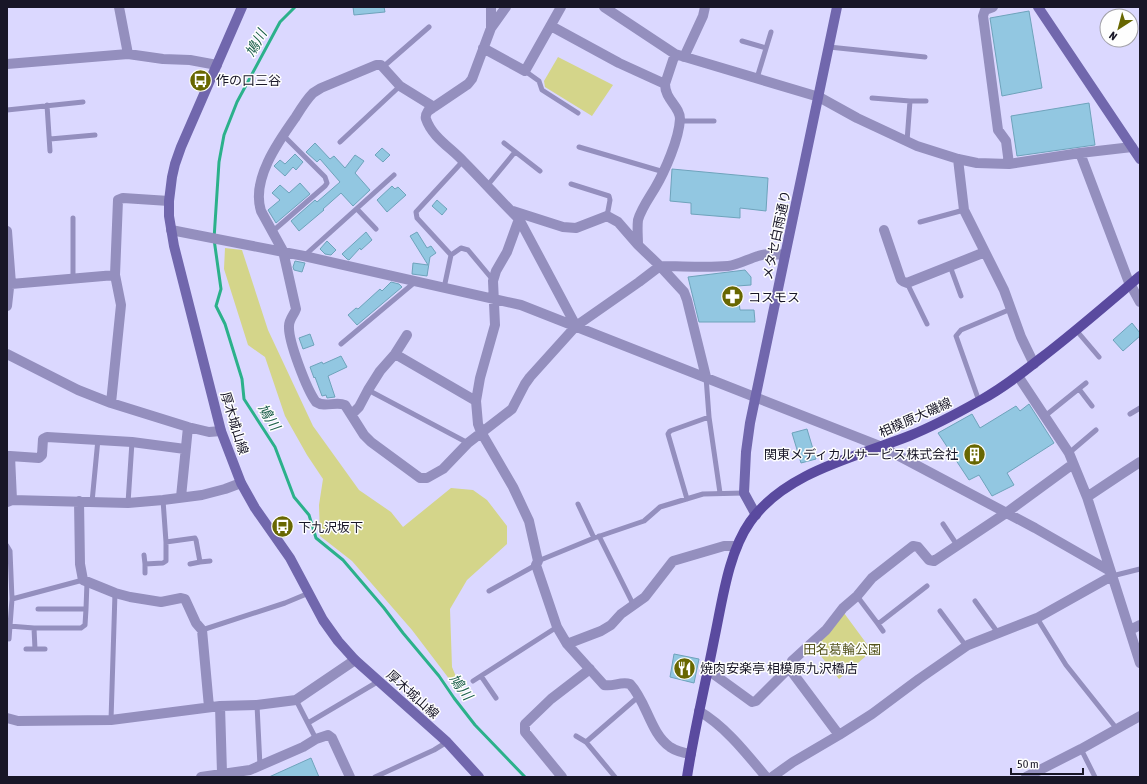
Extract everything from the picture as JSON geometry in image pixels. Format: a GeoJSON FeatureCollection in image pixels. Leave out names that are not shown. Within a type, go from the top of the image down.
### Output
{"type":"FeatureCollection","features":[{"type":"Feature","properties":{"kind":"main road","name":"厚木城山線"},"geometry":{"type":"LineString","coordinates":[[242,7],[181,147],[172,177],[169,201],[169,216],[174,246],[221,431],[241,483],[290,558],[323,620],[338,641],[355,660],[447,742],[479,777]]}},
{"type":"Feature","properties":{"kind":"main road","name":"メタセ白雨通り"},"geometry":{"type":"LineString","coordinates":[[744,493],[746,452],[756,397],[837,7]]}},
{"type":"Feature","properties":{"kind":"main road"},"geometry":{"type":"LineString","coordinates":[[1038,7],[1140,159]]}},
{"type":"Feature","properties":{"kind":"main road","name":"相模原大磯線"},"geometry":{"type":"LineString","coordinates":[[687,777],[699,711],[723,600],[738,546],[745,530],[769,500],[796,482],[822,469],[938,424],[979,401],[1034,364],[1140,276]]}},
{"type":"Feature","properties":{"kind":"main road"},"geometry":{"type":"LineString","coordinates":[[744,493],[756,515]]}},
{"type":"Feature","properties":{"kind":"street"},"geometry":{"type":"LineString","coordinates":[[119,7],[128,54]]}},
{"type":"Feature","properties":{"kind":"street"},"geometry":{"type":"LineString","coordinates":[[491,7],[490,28],[475,74],[468,84],[434,107],[426,114],[425,118],[440,140],[463,160],[519,219],[576,326]]}},
{"type":"Feature","properties":{"kind":"street"},"geometry":{"type":"LineString","coordinates":[[490,28],[506,7]]}},
{"type":"Feature","properties":{"kind":"street"},"geometry":{"type":"LineString","coordinates":[[483,48],[525,71],[560,7]]}},
{"type":"Feature","properties":{"kind":"street"},"geometry":{"type":"LineString","coordinates":[[604,7],[680,55],[819,97],[857,118],[907,141],[958,160],[1009,164],[1132,147]]}},
{"type":"Feature","properties":{"kind":"street"},"geometry":{"type":"LineString","coordinates":[[638,245],[639,219],[645,205],[664,172],[680,121],[678,110],[666,94],[665,84],[703,16],[705,7]]}},
{"type":"Feature","properties":{"kind":"street"},"geometry":{"type":"LineString","coordinates":[[993,7],[985,10],[983,16],[998,130],[1006,141],[1009,164]]}},
{"type":"Feature","properties":{"kind":"street"},"geometry":{"type":"LineString","coordinates":[[550,26],[619,63],[665,84]]}},
{"type":"Feature","properties":{"kind":"street"},"geometry":{"type":"LineString","coordinates":[[7,64],[128,54],[163,59],[190,60],[217,65]]}},
{"type":"Feature","properties":{"kind":"street"},"geometry":{"type":"LineString","coordinates":[[434,107],[400,86],[381,65],[376,65],[314,92],[273,151],[264,171],[258,198],[261,211],[283,251],[296,305],[296,312],[290,318],[288,326],[290,338],[298,366],[316,402],[322,405],[337,403],[345,405],[371,442],[420,478],[427,478],[443,469],[468,443],[512,409],[530,377],[576,326],[660,266],[730,266],[758,256],[772,253],[785,255]]}},
{"type":"Feature","properties":{"kind":"street"},"geometry":{"type":"LineString","coordinates":[[1080,153],[1130,285],[1140,302]]}},
{"type":"Feature","properties":{"kind":"street"},"geometry":{"type":"LineString","coordinates":[[958,160],[964,210],[1004,290],[1021,337],[1034,364]]}},
{"type":"Feature","properties":{"kind":"street"},"geometry":{"type":"LineString","coordinates":[[111,403],[120,305],[115,275],[118,200],[123,198],[169,201]]}},
{"type":"Feature","properties":{"kind":"street"},"geometry":{"type":"LineString","coordinates":[[511,210],[563,227],[571,228],[576,228],[607,216],[618,222],[638,245],[684,292],[706,377]]}},
{"type":"Feature","properties":{"kind":"street"},"geometry":{"type":"LineString","coordinates":[[519,219],[507,252],[496,271],[493,281],[495,325],[480,378],[476,401],[478,424],[481,432],[513,487],[529,521],[537,563],[557,627],[567,644],[604,685],[608,686],[626,683],[632,686],[663,741],[674,749],[691,754]]}},
{"type":"Feature","properties":{"kind":"street"},"geometry":{"type":"LineString","coordinates":[[172,230],[283,251],[521,305],[882,446],[1006,513],[1111,573]]}},
{"type":"Feature","properties":{"kind":"street"},"geometry":{"type":"LineString","coordinates":[[884,230],[900,277],[902,281],[906,283],[985,252]]}},
{"type":"Feature","properties":{"kind":"street"},"geometry":{"type":"LineString","coordinates":[[7,231],[12,284],[9,288],[7,306]]}},
{"type":"Feature","properties":{"kind":"street"},"geometry":{"type":"LineString","coordinates":[[12,284],[115,275]]}},
{"type":"Feature","properties":{"kind":"street"},"geometry":{"type":"LineString","coordinates":[[352,414],[360,407],[368,390],[380,371],[395,354],[407,335]]}},
{"type":"Feature","properties":{"kind":"street"},"geometry":{"type":"LineString","coordinates":[[7,358],[7,354],[78,390],[111,403],[188,428],[209,432],[221,431]]}},
{"type":"Feature","properties":{"kind":"street"},"geometry":{"type":"LineString","coordinates":[[395,354],[476,401]]}},
{"type":"Feature","properties":{"kind":"street"},"geometry":{"type":"LineString","coordinates":[[1018,376],[1069,453],[1087,497],[1140,663]]}},
{"type":"Feature","properties":{"kind":"street"},"geometry":{"type":"LineString","coordinates":[[181,497],[188,428]]}},
{"type":"Feature","properties":{"kind":"street"},"geometry":{"type":"LineString","coordinates":[[186,449],[98,439],[47,437],[43,439],[42,455],[39,458],[8,456],[9,501],[128,503],[202,495],[241,483]]}},
{"type":"Feature","properties":{"kind":"street"},"geometry":{"type":"LineString","coordinates":[[1087,497],[1140,462]]}},
{"type":"Feature","properties":{"kind":"street"},"geometry":{"type":"LineString","coordinates":[[708,670],[754,702],[789,668],[792,661],[826,630],[843,608],[857,596],[872,578],[913,546],[918,547],[929,560],[932,561],[1006,513],[1073,464]]}},
{"type":"Feature","properties":{"kind":"street"},"geometry":{"type":"LineString","coordinates":[[79,501],[80,564],[85,581],[115,593],[161,602],[183,598],[185,599],[196,622],[202,630],[209,707]]}},
{"type":"Feature","properties":{"kind":"street"},"geometry":{"type":"LineString","coordinates":[[567,644],[601,631],[611,625],[633,604],[646,597],[673,561],[724,546],[738,546]]}},
{"type":"Feature","properties":{"kind":"street"},"geometry":{"type":"LineString","coordinates":[[772,777],[793,762],[872,714],[966,646],[1037,618],[1111,573]]}},
{"type":"Feature","properties":{"kind":"street"},"geometry":{"type":"LineString","coordinates":[[1130,630],[1140,625]]}},
{"type":"Feature","properties":{"kind":"street"},"geometry":{"type":"LineString","coordinates":[[7,718],[18,721],[111,720],[209,707],[257,705],[296,700],[355,660]]}},
{"type":"Feature","properties":{"kind":"street"},"geometry":{"type":"LineString","coordinates":[[789,668],[839,735]]}},
{"type":"Feature","properties":{"kind":"street"},"geometry":{"type":"LineString","coordinates":[[562,777],[525,732],[524,726],[551,699],[590,669]]}},
{"type":"Feature","properties":{"kind":"street"},"geometry":{"type":"LineString","coordinates":[[220,706],[222,775]]}},
{"type":"Feature","properties":{"kind":"street"},"geometry":{"type":"LineString","coordinates":[[699,711],[714,721],[766,777]]}},
{"type":"Feature","properties":{"kind":"street"},"geometry":{"type":"LineString","coordinates":[[1030,776],[1117,730],[1140,716]]}},
{"type":"Feature","properties":{"kind":"street"},"geometry":{"type":"LineString","coordinates":[[201,777],[250,770],[303,747],[326,735],[330,736],[350,777]]}},
{"type":"Feature","properties":{"kind":"lane"},"geometry":{"type":"LineString","coordinates":[[383,67],[429,27]]}},
{"type":"Feature","properties":{"kind":"lane"},"geometry":{"type":"LineString","coordinates":[[756,78],[771,32]]}},
{"type":"Feature","properties":{"kind":"lane"},"geometry":{"type":"LineString","coordinates":[[742,40],[766,48]]}},
{"type":"Feature","properties":{"kind":"lane"},"geometry":{"type":"LineString","coordinates":[[829,47],[925,56]]}},
{"type":"Feature","properties":{"kind":"lane"},"geometry":{"type":"LineString","coordinates":[[525,71],[539,81],[542,90],[578,113]]}},
{"type":"Feature","properties":{"kind":"lane"},"geometry":{"type":"LineString","coordinates":[[340,142],[400,86]]}},
{"type":"Feature","properties":{"kind":"lane"},"geometry":{"type":"LineString","coordinates":[[872,98],[926,101]]}},
{"type":"Feature","properties":{"kind":"lane"},"geometry":{"type":"LineString","coordinates":[[907,141],[910,101]]}},
{"type":"Feature","properties":{"kind":"lane"},"geometry":{"type":"LineString","coordinates":[[7,110],[83,102]]}},
{"type":"Feature","properties":{"kind":"lane"},"geometry":{"type":"LineString","coordinates":[[47,105],[50,151]]}},
{"type":"Feature","properties":{"kind":"lane"},"geometry":{"type":"LineString","coordinates":[[680,121],[714,121]]}},
{"type":"Feature","properties":{"kind":"lane"},"geometry":{"type":"LineString","coordinates":[[50,139],[94,135]]}},
{"type":"Feature","properties":{"kind":"lane"},"geometry":{"type":"LineString","coordinates":[[273,231],[326,186],[327,183],[325,178],[283,135]]}},
{"type":"Feature","properties":{"kind":"lane"},"geometry":{"type":"LineString","coordinates":[[504,143],[540,171]]}},
{"type":"Feature","properties":{"kind":"lane"},"geometry":{"type":"LineString","coordinates":[[579,148],[664,172]]}},
{"type":"Feature","properties":{"kind":"lane"},"geometry":{"type":"LineString","coordinates":[[487,186],[515,152]]}},
{"type":"Feature","properties":{"kind":"lane"},"geometry":{"type":"LineString","coordinates":[[451,255],[417,218],[416,212],[463,160]]}},
{"type":"Feature","properties":{"kind":"lane"},"geometry":{"type":"LineString","coordinates":[[304,256],[394,175]]}},
{"type":"Feature","properties":{"kind":"lane"},"geometry":{"type":"LineString","coordinates":[[570,184],[609,196],[610,200],[607,216]]}},
{"type":"Feature","properties":{"kind":"lane"},"geometry":{"type":"LineString","coordinates":[[357,209],[376,230]]}},
{"type":"Feature","properties":{"kind":"lane"},"geometry":{"type":"LineString","coordinates":[[920,222],[964,210]]}},
{"type":"Feature","properties":{"kind":"lane"},"geometry":{"type":"LineString","coordinates":[[73,218],[73,279]]}},
{"type":"Feature","properties":{"kind":"lane"},"geometry":{"type":"LineString","coordinates":[[444,288],[451,255],[461,248],[466,248],[493,281]]}},
{"type":"Feature","properties":{"kind":"lane"},"geometry":{"type":"LineString","coordinates":[[950,266],[961,296]]}},
{"type":"Feature","properties":{"kind":"lane"},"geometry":{"type":"LineString","coordinates":[[341,344],[415,282]]}},
{"type":"Feature","properties":{"kind":"lane"},"geometry":{"type":"LineString","coordinates":[[906,283],[927,324]]}},
{"type":"Feature","properties":{"kind":"lane"},"geometry":{"type":"LineString","coordinates":[[979,401],[956,336],[961,330],[1011,309]]}},
{"type":"Feature","properties":{"kind":"lane"},"geometry":{"type":"LineString","coordinates":[[1076,330],[1099,357]]}},
{"type":"Feature","properties":{"kind":"lane"},"geometry":{"type":"LineString","coordinates":[[706,377],[720,493]]}},
{"type":"Feature","properties":{"kind":"lane"},"geometry":{"type":"LineString","coordinates":[[1045,416],[1086,383]]}},
{"type":"Feature","properties":{"kind":"lane"},"geometry":{"type":"LineString","coordinates":[[1079,389],[1092,406]]}},
{"type":"Feature","properties":{"kind":"lane"},"geometry":{"type":"LineString","coordinates":[[368,390],[468,443]]}},
{"type":"Feature","properties":{"kind":"lane"},"geometry":{"type":"LineString","coordinates":[[1130,414],[1140,408]]}},
{"type":"Feature","properties":{"kind":"lane"},"geometry":{"type":"LineString","coordinates":[[687,499],[668,434],[670,431],[710,417]]}},
{"type":"Feature","properties":{"kind":"lane"},"geometry":{"type":"LineString","coordinates":[[1069,453],[1096,430]]}},
{"type":"Feature","properties":{"kind":"lane"},"geometry":{"type":"LineString","coordinates":[[92,502],[98,439]]}},
{"type":"Feature","properties":{"kind":"lane"},"geometry":{"type":"LineString","coordinates":[[128,503],[132,442]]}},
{"type":"Feature","properties":{"kind":"lane"},"geometry":{"type":"LineString","coordinates":[[489,591],[537,563],[597,537],[644,521],[660,507],[703,494],[744,493]]}},
{"type":"Feature","properties":{"kind":"lane"},"geometry":{"type":"LineString","coordinates":[[144,564],[163,563],[166,561],[163,500]]}},
{"type":"Feature","properties":{"kind":"lane"},"geometry":{"type":"LineString","coordinates":[[578,504],[633,604]]}},
{"type":"Feature","properties":{"kind":"lane"},"geometry":{"type":"LineString","coordinates":[[943,524],[957,545]]}},
{"type":"Feature","properties":{"kind":"lane"},"geometry":{"type":"LineString","coordinates":[[166,542],[195,538],[200,562]]}},
{"type":"Feature","properties":{"kind":"lane"},"geometry":{"type":"LineString","coordinates":[[7,546],[10,551],[12,598],[9,639]]}},
{"type":"Feature","properties":{"kind":"lane"},"geometry":{"type":"LineString","coordinates":[[144,555],[145,573]]}},
{"type":"Feature","properties":{"kind":"lane"},"geometry":{"type":"LineString","coordinates":[[190,564],[210,561]]}},
{"type":"Feature","properties":{"kind":"lane"},"geometry":{"type":"LineString","coordinates":[[1111,573],[1140,569]]}},
{"type":"Feature","properties":{"kind":"lane"},"geometry":{"type":"LineString","coordinates":[[9,626],[34,628],[81,628],[85,624],[85,581],[12,598]]}},
{"type":"Feature","properties":{"kind":"lane"},"geometry":{"type":"LineString","coordinates":[[878,624],[927,586]]}},
{"type":"Feature","properties":{"kind":"lane"},"geometry":{"type":"LineString","coordinates":[[111,720],[115,593]]}},
{"type":"Feature","properties":{"kind":"lane"},"geometry":{"type":"LineString","coordinates":[[202,630],[285,603],[309,593]]}},
{"type":"Feature","properties":{"kind":"lane"},"geometry":{"type":"LineString","coordinates":[[857,596],[883,631]]}},
{"type":"Feature","properties":{"kind":"lane"},"geometry":{"type":"LineString","coordinates":[[975,601],[998,634]]}},
{"type":"Feature","properties":{"kind":"lane"},"geometry":{"type":"LineString","coordinates":[[38,609],[86,609]]}},
{"type":"Feature","properties":{"kind":"lane"},"geometry":{"type":"LineString","coordinates":[[940,611],[966,646]]}},
{"type":"Feature","properties":{"kind":"lane"},"geometry":{"type":"LineString","coordinates":[[1037,618],[1066,665],[1117,730]]}},
{"type":"Feature","properties":{"kind":"lane"},"geometry":{"type":"LineString","coordinates":[[473,681],[557,627]]}},
{"type":"Feature","properties":{"kind":"lane"},"geometry":{"type":"LineString","coordinates":[[34,628],[35,649]]}},
{"type":"Feature","properties":{"kind":"lane"},"geometry":{"type":"LineString","coordinates":[[26,649],[45,649]]}},
{"type":"Feature","properties":{"kind":"lane"},"geometry":{"type":"LineString","coordinates":[[481,676],[496,698]]}},
{"type":"Feature","properties":{"kind":"lane"},"geometry":{"type":"LineString","coordinates":[[308,723],[379,681]]}},
{"type":"Feature","properties":{"kind":"lane"},"geometry":{"type":"LineString","coordinates":[[586,742],[638,697]]}},
{"type":"Feature","properties":{"kind":"lane"},"geometry":{"type":"LineString","coordinates":[[296,700],[316,739]]}},
{"type":"Feature","properties":{"kind":"lane"},"geometry":{"type":"LineString","coordinates":[[257,705],[260,766]]}},
{"type":"Feature","properties":{"kind":"lane"},"geometry":{"type":"LineString","coordinates":[[576,736],[586,742],[615,777]]}},
{"type":"Feature","properties":{"kind":"lane"},"geometry":{"type":"LineString","coordinates":[[375,777],[434,750],[447,742]]}},
{"type":"Feature","properties":{"kind":"lane"},"geometry":{"type":"LineString","coordinates":[[1081,749],[1095,777]]}},
{"type":"Feature","properties":{"kind":"green space"},"geometry":{"type":"Polygon","coordinates":[[[558,57],[613,85],[592,116],[545,87],[544,81],[558,57]]]}},
{"type":"Feature","properties":{"kind":"green space"},"geometry":{"type":"Polygon","coordinates":[[[225,248],[242,250],[268,330],[313,426],[359,490],[391,512],[403,527],[451,488],[473,490],[487,500],[507,526],[507,544],[467,580],[450,609],[452,667],[466,701],[412,630],[352,561],[320,536],[319,505],[323,479],[307,455],[285,416],[265,357],[248,345],[224,269],[225,248]]]}},
{"type":"Feature","properties":{"kind":"green space","name":"田名葛輪公園"},"geometry":{"type":"Polygon","coordinates":[[[844,613],[872,651],[839,679],[813,646],[844,613]]]}},
{"type":"Feature","properties":{"kind":"building"},"geometry":{"type":"Polygon","coordinates":[[[353,7],[384,7],[385,12],[354,15],[353,7]]]}},
{"type":"Feature","properties":{"kind":"building"},"geometry":{"type":"Polygon","coordinates":[[[1029,11],[1042,88],[1002,96],[990,18],[1029,11]]]}},
{"type":"Feature","properties":{"kind":"building"},"geometry":{"type":"Polygon","coordinates":[[[1089,103],[1095,145],[1017,156],[1011,116],[1089,103]]]}},
{"type":"Feature","properties":{"kind":"building"},"geometry":{"type":"Polygon","coordinates":[[[315,143],[330,159],[334,156],[345,168],[355,155],[364,161],[355,173],[370,190],[353,206],[341,193],[323,209],[324,210],[299,231],[291,221],[315,200],[317,202],[340,182],[320,159],[317,162],[306,152],[315,143]]]}},
{"type":"Feature","properties":{"kind":"building"},"geometry":{"type":"Polygon","coordinates":[[[382,148],[390,155],[383,162],[375,155],[382,148]]]}},
{"type":"Feature","properties":{"kind":"building"},"geometry":{"type":"Polygon","coordinates":[[[295,154],[303,162],[296,170],[293,167],[285,176],[274,166],[280,160],[285,164],[295,154]]]}},
{"type":"Feature","properties":{"kind":"building"},"geometry":{"type":"Polygon","coordinates":[[[672,169],[768,178],[766,211],[740,208],[740,218],[691,214],[691,203],[670,201],[672,169]]]}},
{"type":"Feature","properties":{"kind":"building"},"geometry":{"type":"Polygon","coordinates":[[[300,183],[310,194],[276,223],[268,210],[280,200],[272,193],[280,185],[289,193],[300,183]]]}},
{"type":"Feature","properties":{"kind":"building"},"geometry":{"type":"Polygon","coordinates":[[[392,186],[395,189],[398,187],[406,195],[387,212],[377,200],[392,186]]]}},
{"type":"Feature","properties":{"kind":"building"},"geometry":{"type":"Polygon","coordinates":[[[437,200],[447,209],[442,215],[432,206],[437,200]]]}},
{"type":"Feature","properties":{"kind":"building"},"geometry":{"type":"Polygon","coordinates":[[[366,232],[372,240],[361,250],[360,248],[349,260],[347,259],[342,254],[366,232]]]}},
{"type":"Feature","properties":{"kind":"building"},"geometry":{"type":"Polygon","coordinates":[[[417,232],[427,248],[431,246],[436,253],[430,257],[427,276],[412,274],[413,263],[428,265],[410,236],[417,232]]]}},
{"type":"Feature","properties":{"kind":"building"},"geometry":{"type":"Polygon","coordinates":[[[327,241],[336,250],[331,255],[325,254],[320,249],[327,241]]]}},
{"type":"Feature","properties":{"kind":"building"},"geometry":{"type":"Polygon","coordinates":[[[295,261],[305,263],[302,272],[294,270],[293,267],[295,261]]]}},
{"type":"Feature","properties":{"kind":"building"},"geometry":{"type":"Polygon","coordinates":[[[745,270],[751,277],[751,285],[737,286],[740,310],[754,310],[755,322],[699,322],[688,277],[745,270]]]}},
{"type":"Feature","properties":{"kind":"building"},"geometry":{"type":"Polygon","coordinates":[[[391,282],[399,284],[402,287],[357,325],[348,315],[356,308],[358,309],[380,289],[382,291],[391,282]]]}},
{"type":"Feature","properties":{"kind":"building"},"geometry":{"type":"Polygon","coordinates":[[[1132,323],[1140,333],[1140,336],[1123,351],[1113,340],[1132,323]]]}},
{"type":"Feature","properties":{"kind":"building"},"geometry":{"type":"Polygon","coordinates":[[[310,334],[314,345],[303,349],[299,338],[310,334]]]}},
{"type":"Feature","properties":{"kind":"building"},"geometry":{"type":"Polygon","coordinates":[[[341,356],[347,367],[328,376],[335,397],[327,398],[326,395],[322,396],[310,367],[322,362],[323,364],[341,356]]]}},
{"type":"Feature","properties":{"kind":"building"},"geometry":{"type":"Polygon","coordinates":[[[1029,404],[1054,443],[1007,473],[1014,485],[992,496],[979,475],[969,480],[938,433],[972,414],[980,428],[1016,406],[1020,411],[1029,404]]]}},
{"type":"Feature","properties":{"kind":"building"},"geometry":{"type":"Polygon","coordinates":[[[807,429],[816,459],[801,463],[792,433],[807,429]]]}},
{"type":"Feature","properties":{"kind":"building","name":"焼肉安楽亭 相模原九沢橋店"},"geometry":{"type":"Polygon","coordinates":[[[674,654],[699,659],[694,683],[670,677],[674,654]]]}},
{"type":"Feature","properties":{"kind":"building"},"geometry":{"type":"Polygon","coordinates":[[[311,758],[319,777],[269,777],[311,758]]]}},
{"type":"Feature","properties":{"kind":"waterway","name":"鳩川"},"geometry":{"type":"LineString","coordinates":[[295,7],[280,22],[237,102],[224,135],[219,162],[214,239],[221,289],[216,306],[225,324],[242,379],[244,399],[275,447],[294,497],[309,515],[316,538],[343,560],[439,676],[475,725],[525,777]]}},
{"type":"Feature","properties":{"kind":"place","name":"作の口三谷"},"geometry":{"type":"Point","coordinates":[200,80]}},
{"type":"Feature","properties":{"kind":"place","name":"コスモス"},"geometry":{"type":"Point","coordinates":[732,297]}},
{"type":"Feature","properties":{"kind":"place","name":"関東メディカルサービス株式会社"},"geometry":{"type":"Point","coordinates":[974,454]}},
{"type":"Feature","properties":{"kind":"place","name":"下九沢坂下"},"geometry":{"type":"Point","coordinates":[283,527]}},
{"type":"Feature","properties":{"kind":"place","name":"焼肉安楽亭 相模原九沢橋店"},"geometry":{"type":"Point","coordinates":[685,668]}}]}
